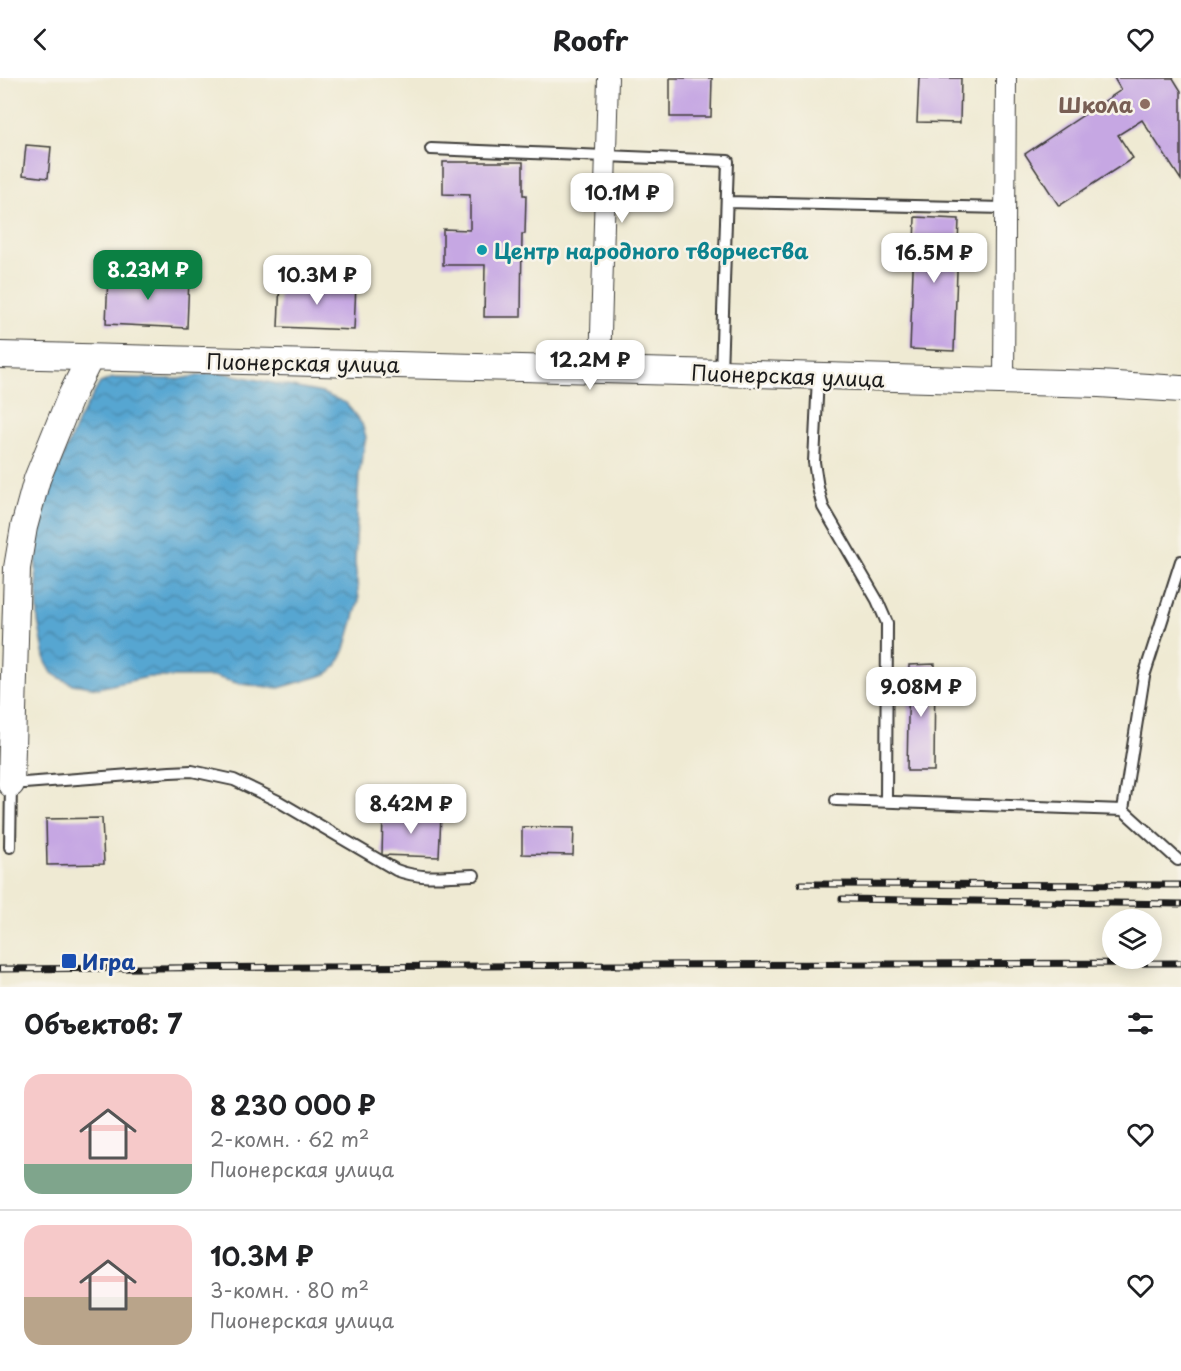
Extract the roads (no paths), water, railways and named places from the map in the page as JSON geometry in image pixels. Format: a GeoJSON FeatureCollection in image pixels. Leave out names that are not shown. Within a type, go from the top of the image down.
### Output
{"type":"FeatureCollection","features":[{"type":"Feature","properties":{"kind":"street"},"geometry":{"type":"LineString","coordinates":[[600,370],[608,78]]}},
{"type":"Feature","properties":{"kind":"street"},"geometry":{"type":"LineString","coordinates":[[1004,381],[1006,78]]}},
{"type":"Feature","properties":{"kind":"street","name":"Пионерская улица"},"geometry":{"type":"LineString","coordinates":[[0,355],[1004,381],[1181,389]]}},
{"type":"Feature","properties":{"kind":"street"},"geometry":{"type":"LineString","coordinates":[[6,785],[17,568],[24,527],[38,479],[70,398],[90,358]]}},
{"type":"Feature","properties":{"kind":"lane"},"geometry":{"type":"LineString","coordinates":[[431,149],[728,161],[721,373]]}},
{"type":"Feature","properties":{"kind":"lane"},"geometry":{"type":"LineString","coordinates":[[727,202],[1005,208]]}},
{"type":"Feature","properties":{"kind":"lane"},"geometry":{"type":"LineString","coordinates":[[818,376],[814,462],[823,507],[877,600],[887,623],[886,801]]}},
{"type":"Feature","properties":{"kind":"lane"},"geometry":{"type":"LineString","coordinates":[[1123,810],[1144,675],[1181,561]]}},
{"type":"Feature","properties":{"kind":"lane"},"geometry":{"type":"LineString","coordinates":[[10,847],[6,785],[192,771],[243,784],[278,801],[402,873],[424,878],[474,875]]}},
{"type":"Feature","properties":{"kind":"lane"},"geometry":{"type":"LineString","coordinates":[[837,800],[1123,810],[1178,861]]}},
{"type":"Feature","properties":{"kind":"water"},"geometry":{"type":"Polygon","coordinates":[[[219,372],[322,393],[346,403],[362,424],[366,437],[359,474],[355,563],[359,600],[345,649],[337,666],[327,674],[279,688],[240,684],[216,677],[148,677],[98,688],[72,684],[52,673],[46,662],[38,621],[36,566],[38,538],[46,497],[79,419],[100,383],[113,378],[179,379],[219,372]]]}},
{"type":"Feature","properties":{"kind":"railway"},"geometry":{"type":"LineString","coordinates":[[801,884],[1181,885]]}},
{"type":"Feature","properties":{"kind":"railway"},"geometry":{"type":"LineString","coordinates":[[842,899],[1181,904]]}},
{"type":"Feature","properties":{"kind":"railway"},"geometry":{"type":"LineString","coordinates":[[0,969],[1181,963]]}},
{"type":"Feature","properties":{"kind":"place","name":"Школа"},"geometry":{"type":"Point","coordinates":[1145,104]}},
{"type":"Feature","properties":{"kind":"place","name":"Центр народного творчества"},"geometry":{"type":"Point","coordinates":[482,250]}},
{"type":"Feature","properties":{"kind":"place","name":"Игра"},"geometry":{"type":"Point","coordinates":[69,961]}}]}
